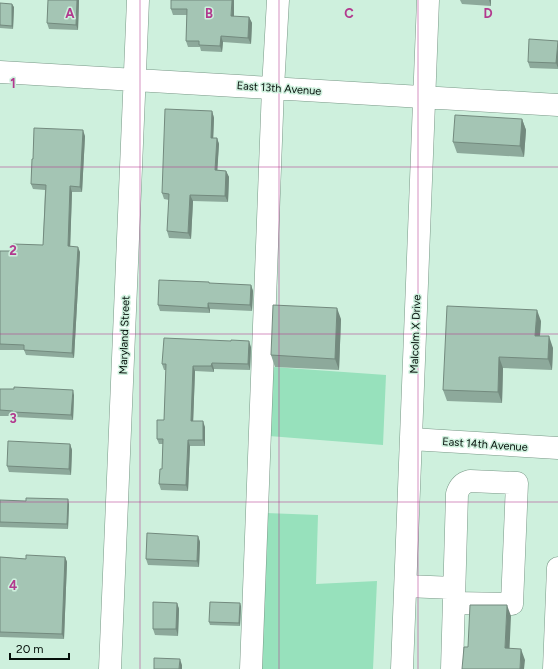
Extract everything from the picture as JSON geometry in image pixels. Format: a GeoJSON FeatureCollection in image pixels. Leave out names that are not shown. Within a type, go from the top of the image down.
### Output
{"type":"FeatureCollection","features":[{"type":"Feature","properties":{"kind":"street","name":"Maryland Street"},"geometry":{"type":"LineString","coordinates":[[110,669],[138,0]]}},
{"type":"Feature","properties":{"kind":"street"},"geometry":{"type":"LineString","coordinates":[[251,669],[273,88],[278,0]]}},
{"type":"Feature","properties":{"kind":"street","name":"Malcolm X Drive"},"geometry":{"type":"LineString","coordinates":[[402,669],[428,0]]}},
{"type":"Feature","properties":{"kind":"street","name":"East 13th Avenue"},"geometry":{"type":"LineString","coordinates":[[0,72],[558,105]]}},
{"type":"Feature","properties":{"kind":"street","name":"East 14th Avenue"},"geometry":{"type":"LineString","coordinates":[[411,439],[558,448]]}},
{"type":"Feature","properties":{"kind":"street"},"geometry":{"type":"LineString","coordinates":[[406,586],[454,595],[512,604],[517,483],[470,481],[465,482],[458,489],[457,494],[454,595],[452,669]]}},
{"type":"Feature","properties":{"kind":"street"},"geometry":{"type":"LineString","coordinates":[[554,669],[558,568]]}},
{"type":"Feature","properties":{"kind":"green space"},"geometry":{"type":"Polygon","coordinates":[[[273,367],[386,375],[383,445],[269,436],[273,367]]]}},
{"type":"Feature","properties":{"kind":"green space"},"geometry":{"type":"Polygon","coordinates":[[[266,513],[318,515],[316,584],[377,581],[373,669],[258,669],[266,513]]]}},
{"type":"Feature","properties":{"kind":"building"},"geometry":{"type":"Polygon","coordinates":[[[48,0],[77,0],[76,25],[47,23],[48,0]]]}},
{"type":"Feature","properties":{"kind":"building"},"geometry":{"type":"Polygon","coordinates":[[[171,0],[232,0],[231,16],[249,17],[248,38],[221,36],[220,46],[199,45],[199,41],[186,41],[187,9],[171,9],[171,0]]]}},
{"type":"Feature","properties":{"kind":"building"},"geometry":{"type":"Polygon","coordinates":[[[0,3],[12,4],[12,26],[0,25],[0,3]]]}},
{"type":"Feature","properties":{"kind":"building"},"geometry":{"type":"Polygon","coordinates":[[[529,39],[558,41],[556,63],[528,62],[529,39]]]}},
{"type":"Feature","properties":{"kind":"building"},"geometry":{"type":"Polygon","coordinates":[[[165,109],[212,111],[211,138],[217,138],[215,170],[226,171],[225,196],[190,195],[188,233],[167,231],[169,194],[162,193],[165,109]]]}},
{"type":"Feature","properties":{"kind":"building"},"geometry":{"type":"Polygon","coordinates":[[[455,115],[522,119],[520,146],[453,142],[455,115]]]}},
{"type":"Feature","properties":{"kind":"building"},"geometry":{"type":"Polygon","coordinates":[[[34,128],[83,130],[80,187],[70,186],[68,246],[78,247],[72,353],[24,350],[24,345],[0,344],[0,251],[13,251],[13,244],[43,245],[46,185],[31,184],[34,128]]]}},
{"type":"Feature","properties":{"kind":"building"},"geometry":{"type":"Polygon","coordinates":[[[159,280],[251,285],[250,305],[208,303],[208,308],[158,305],[159,280]]]}},
{"type":"Feature","properties":{"kind":"building"},"geometry":{"type":"Polygon","coordinates":[[[273,305],[337,308],[335,359],[271,355],[273,305]]]}},
{"type":"Feature","properties":{"kind":"building"},"geometry":{"type":"Polygon","coordinates":[[[447,306],[537,310],[535,336],[549,336],[548,359],[499,357],[498,392],[443,390],[447,306]]]}},
{"type":"Feature","properties":{"kind":"building"},"geometry":{"type":"Polygon","coordinates":[[[164,338],[249,341],[248,364],[212,363],[211,366],[193,366],[191,421],[203,421],[203,440],[188,440],[186,485],[159,484],[160,469],[162,469],[163,439],[157,439],[157,420],[164,420],[166,364],[162,364],[164,338]]]}},
{"type":"Feature","properties":{"kind":"building"},"geometry":{"type":"Polygon","coordinates":[[[14,387],[73,390],[71,415],[0,410],[0,389],[14,389],[14,387]]]}},
{"type":"Feature","properties":{"kind":"building"},"geometry":{"type":"Polygon","coordinates":[[[8,441],[70,444],[69,469],[7,466],[8,441]]]}},
{"type":"Feature","properties":{"kind":"building"},"geometry":{"type":"Polygon","coordinates":[[[26,498],[68,499],[67,524],[0,522],[0,500],[26,501],[26,498]]]}},
{"type":"Feature","properties":{"kind":"building"},"geometry":{"type":"Polygon","coordinates":[[[147,533],[198,536],[197,561],[146,559],[147,533]]]}},
{"type":"Feature","properties":{"kind":"building"},"geometry":{"type":"Polygon","coordinates":[[[26,555],[65,557],[62,634],[0,632],[0,557],[26,559],[26,555]]]}},
{"type":"Feature","properties":{"kind":"building"},"geometry":{"type":"Polygon","coordinates":[[[153,602],[177,603],[176,629],[153,629],[153,602]]]}},
{"type":"Feature","properties":{"kind":"building"},"geometry":{"type":"Polygon","coordinates":[[[210,602],[240,603],[239,623],[209,622],[210,602]]]}},
{"type":"Feature","properties":{"kind":"building"},"geometry":{"type":"Polygon","coordinates":[[[470,605],[507,605],[505,648],[521,649],[520,669],[462,669],[464,647],[468,647],[470,605]]]}},
{"type":"Feature","properties":{"kind":"building"},"geometry":{"type":"Polygon","coordinates":[[[154,658],[180,659],[179,669],[154,669],[154,658]]]}}]}
